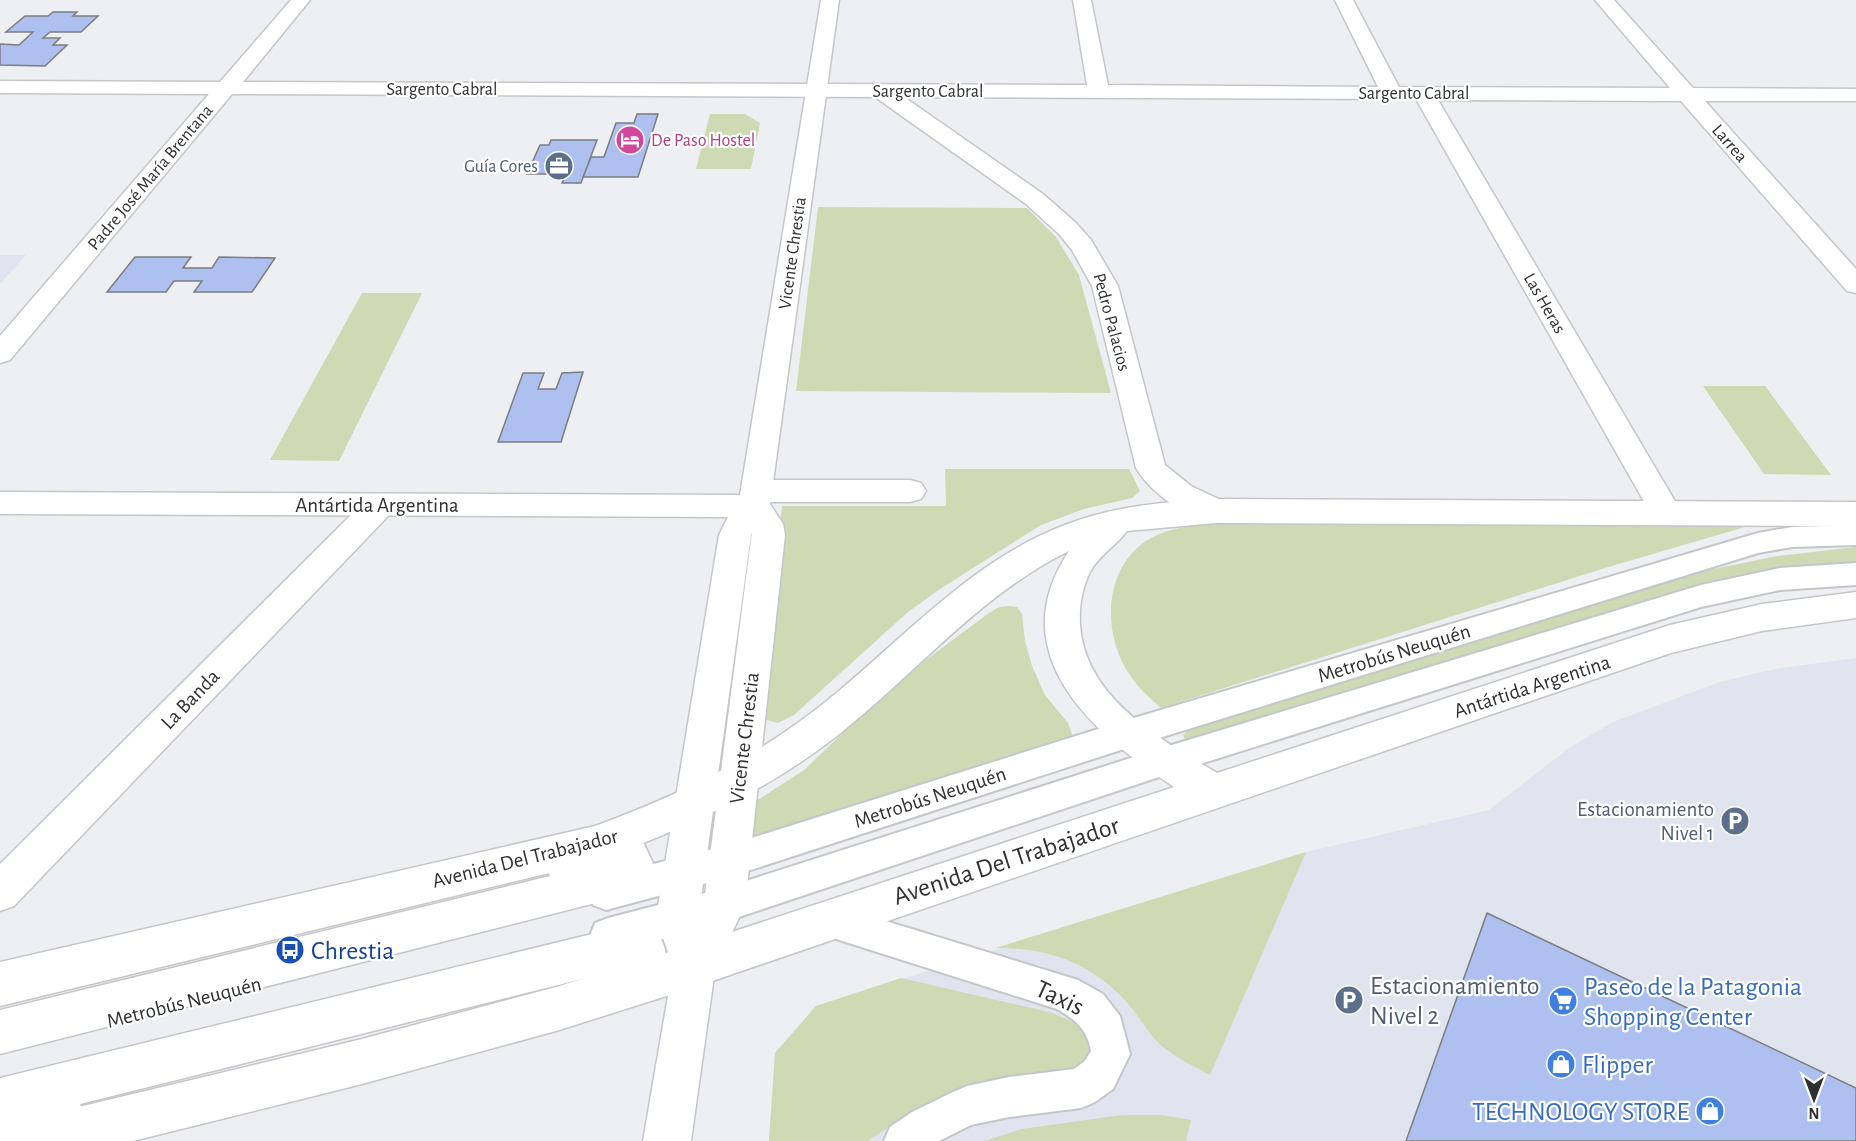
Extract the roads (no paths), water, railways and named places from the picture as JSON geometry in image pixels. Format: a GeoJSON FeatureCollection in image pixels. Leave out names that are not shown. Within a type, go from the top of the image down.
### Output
{"type":"FeatureCollection","features":[{"type":"Feature","properties":{"kind":"street","name":"Padre José María Brentana"},"geometry":{"type":"LineString","coordinates":[[0,354],[301,0]]}},
{"type":"Feature","properties":{"kind":"street","name":"Vicente Chrestia"},"geometry":{"type":"LineString","coordinates":[[694,967],[677,918],[735,535],[756,499],[830,0]]}},
{"type":"Feature","properties":{"kind":"street"},"geometry":{"type":"LineString","coordinates":[[1082,0],[1099,92]]}},
{"type":"Feature","properties":{"kind":"street"},"geometry":{"type":"LineString","coordinates":[[1344,0],[1392,93]]}},
{"type":"Feature","properties":{"kind":"street","name":"Larrea"},"geometry":{"type":"LineString","coordinates":[[1604,0],[1856,285]]}},
{"type":"Feature","properties":{"kind":"street","name":"Sargento Cabral"},"geometry":{"type":"LineString","coordinates":[[0,87],[1856,95]]}},
{"type":"Feature","properties":{"kind":"street","name":"Pedro Palacios"},"geometry":{"type":"LineString","coordinates":[[880,91],[1026,190],[1058,218],[1086,249],[1097,266],[1105,286],[1151,468],[1168,488],[1182,497],[1216,511]]}},
{"type":"Feature","properties":{"kind":"street","name":"Las Heras"},"geometry":{"type":"LineString","coordinates":[[1424,93],[1666,513]]}},
{"type":"Feature","properties":{"kind":"street","name":"Antártida Argentina"},"geometry":{"type":"LineString","coordinates":[[0,503],[380,505],[756,499],[910,492]]}},
{"type":"Feature","properties":{"kind":"street","name":"Vicente Chrestia"},"geometry":{"type":"LineString","coordinates":[[667,1141],[694,967],[724,905],[769,535],[767,524],[756,499]]}},
{"type":"Feature","properties":{"kind":"street","name":"La Banda"},"geometry":{"type":"LineString","coordinates":[[0,892],[380,505]]}},
{"type":"Feature","properties":{"kind":"street"},"geometry":{"type":"LineString","coordinates":[[1216,511],[1856,514]]}},
{"type":"Feature","properties":{"kind":"street","name":"Avenida Del Trabajador"},"geometry":{"type":"LineString","coordinates":[[0,984],[595,844],[694,803],[739,781],[786,752],[830,720],[968,601],[1037,552],[1076,534],[1118,521],[1166,513],[1216,511]]}},
{"type":"Feature","properties":{"kind":"street"},"geometry":{"type":"LineString","coordinates":[[1118,521],[1082,558],[1071,579],[1063,602],[1061,629],[1068,658],[1082,685],[1105,713],[1127,734],[1164,761],[1213,791]]}},
{"type":"Feature","properties":{"kind":"street","name":"Antártida Argentina"},"geometry":{"type":"LineString","coordinates":[[1213,791],[1670,639],[1724,624],[1856,605]]}},
{"type":"Feature","properties":{"kind":"street","name":"Avenida Del Trabajador"},"geometry":{"type":"LineString","coordinates":[[37,1141],[476,1032],[694,967],[1213,791]]}},
{"type":"Feature","properties":{"kind":"street"},"geometry":{"type":"LineString","coordinates":[[0,1003],[621,853],[630,857],[633,863],[628,874],[623,878],[0,1032]]}},
{"type":"Feature","properties":{"kind":"street"},"geometry":{"type":"LineString","coordinates":[[0,1101],[633,945],[639,945],[646,954],[641,967],[635,970],[0,1131]]}},
{"type":"Feature","properties":{"kind":"lane","name":"Metrobús Neuquén"},"geometry":{"type":"LineString","coordinates":[[0,1050],[684,874],[1127,734],[1758,543],[1792,537],[1856,535]]}},
{"type":"Feature","properties":{"kind":"lane","name":"Metrobús Neuquén"},"geometry":{"type":"LineString","coordinates":[[0,1086],[724,905],[1164,761],[1701,596],[1780,579],[1856,574]]}},
{"type":"Feature","properties":{"kind":"lane","name":"Taxis"},"geometry":{"type":"LineString","coordinates":[[827,920],[1065,993],[1090,1007],[1106,1030],[1111,1054],[1099,1075],[1081,1088],[1009,1097],[967,1106],[926,1126],[904,1141]]}},
{"type":"Feature","properties":{"kind":"place","name":"De Paso Hostel"},"geometry":{"type":"Point","coordinates":[630,140]}},
{"type":"Feature","properties":{"kind":"place","name":"Guía Cores"},"geometry":{"type":"Point","coordinates":[559,166]}},
{"type":"Feature","properties":{"kind":"place","name":"Estacionamiento Nivel 1"},"geometry":{"type":"Point","coordinates":[1735,821]}},
{"type":"Feature","properties":{"kind":"place","name":"Chrestia"},"geometry":{"type":"Point","coordinates":[290,950]}},
{"type":"Feature","properties":{"kind":"place","name":"Estacionamiento Nivel 2"},"geometry":{"type":"Point","coordinates":[1349,1000]}},
{"type":"Feature","properties":{"kind":"place","name":"Paseo de la Patagonia Shopping Center"},"geometry":{"type":"Point","coordinates":[1563,1001]}},
{"type":"Feature","properties":{"kind":"place","name":"Flipper"},"geometry":{"type":"Point","coordinates":[1561,1064]}},
{"type":"Feature","properties":{"kind":"place","name":"TECHNOLOGY STORE"},"geometry":{"type":"Point","coordinates":[1710,1111]}}]}
